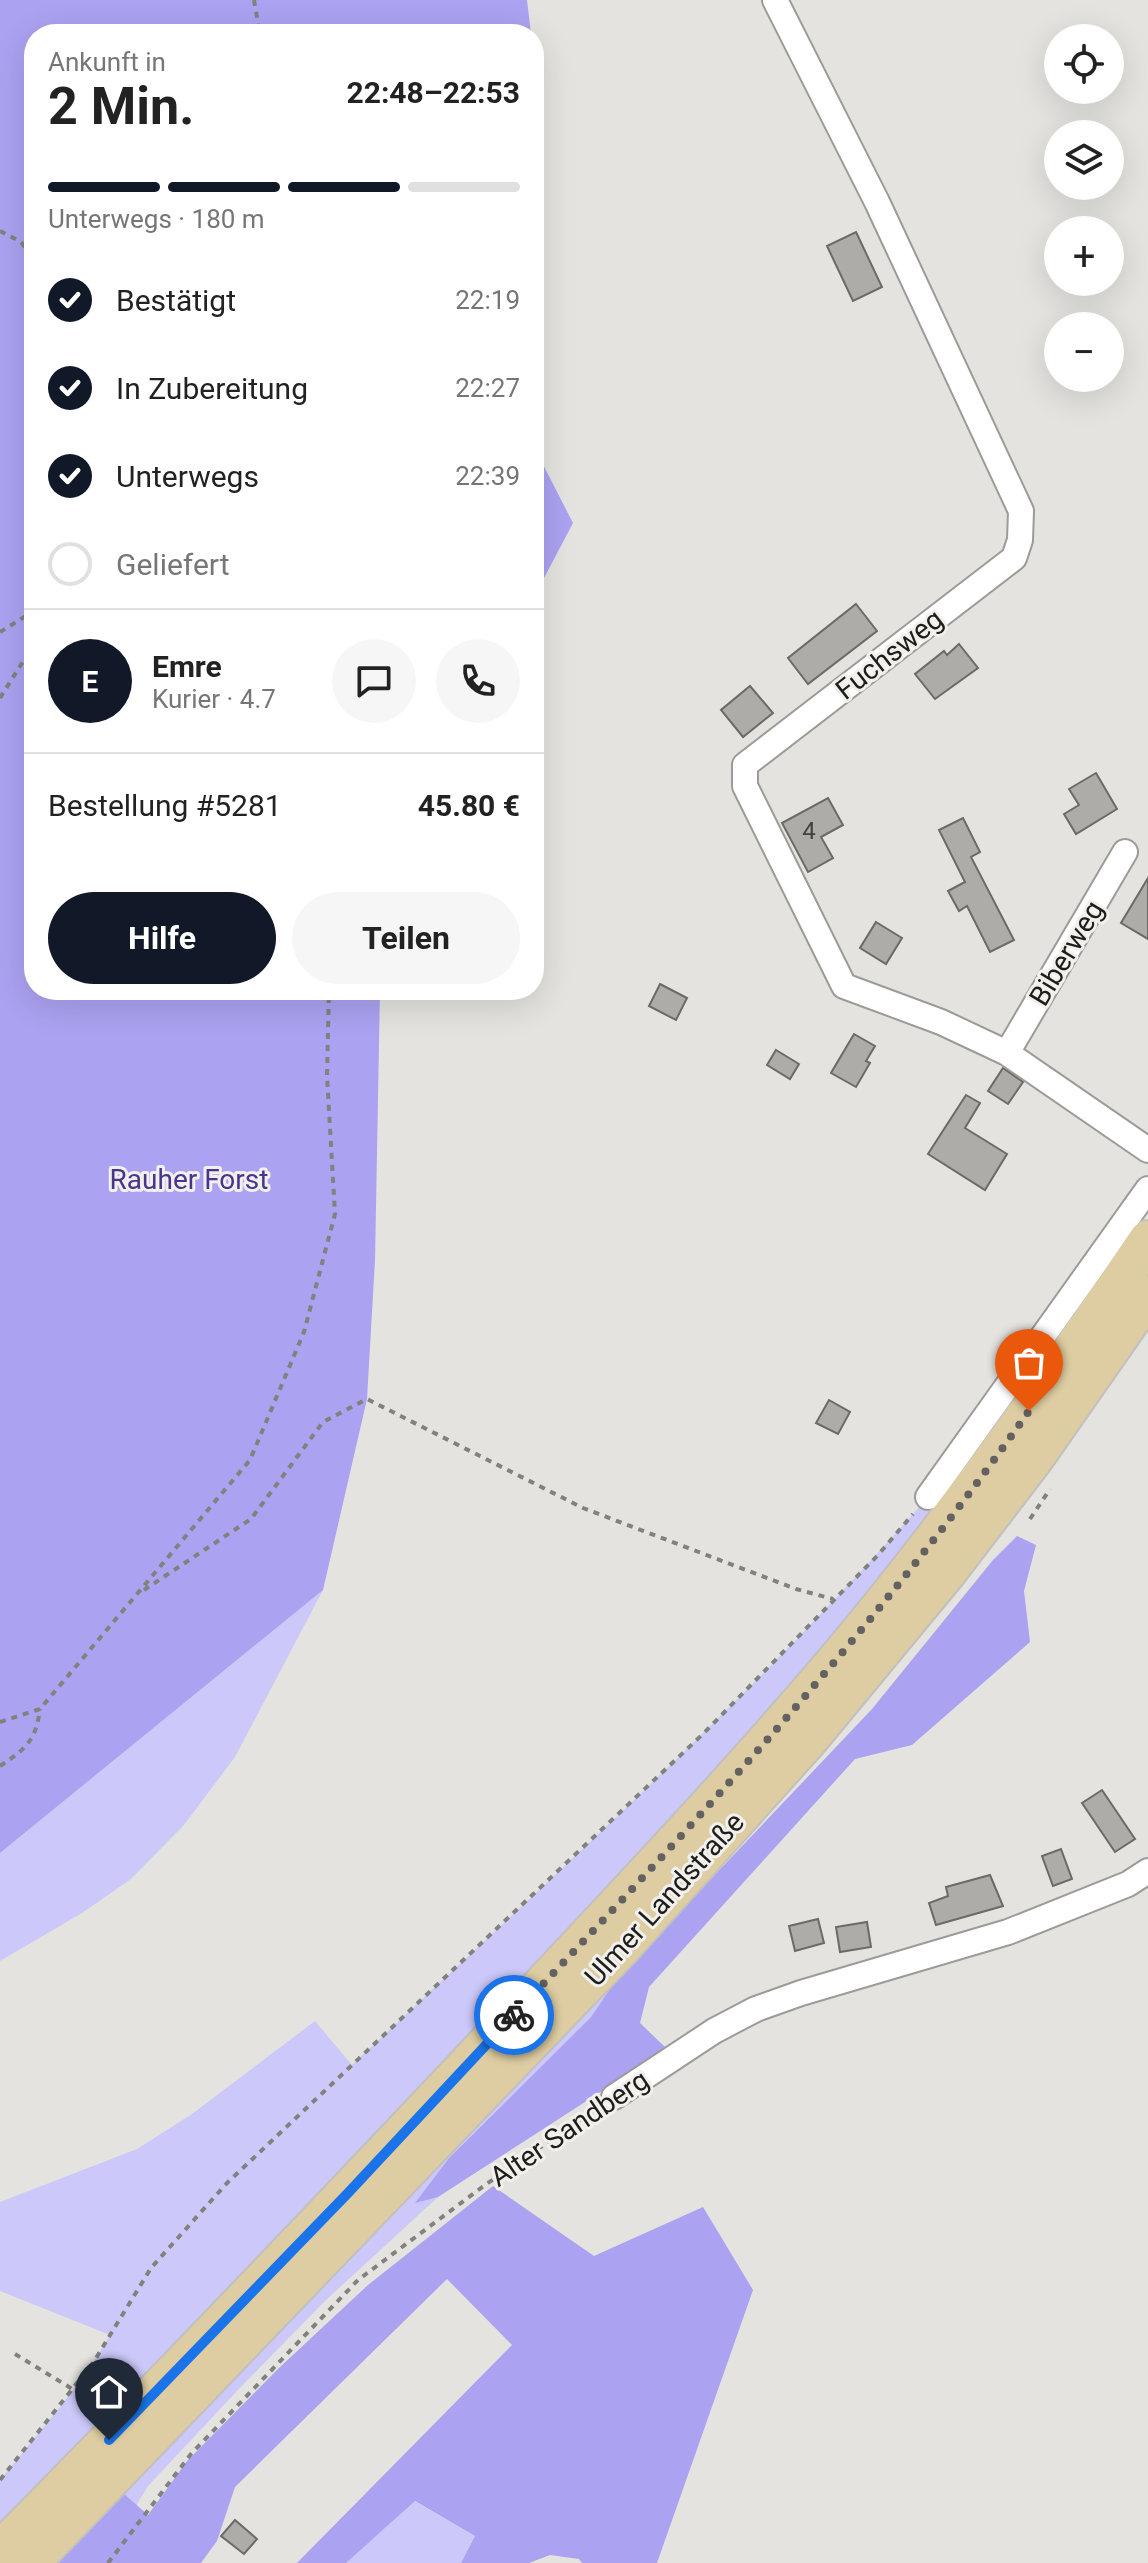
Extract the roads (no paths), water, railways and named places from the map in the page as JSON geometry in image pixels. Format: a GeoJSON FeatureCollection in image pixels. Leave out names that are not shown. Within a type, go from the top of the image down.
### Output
{"type":"FeatureCollection","features":[{"type":"Feature","properties":{"kind":"main road","name":"Ulmer Landstraße"},"geometry":{"type":"LineString","coordinates":[[0,2551],[348,2193],[785,1720],[931,1542],[1010,1437],[1148,1240]]}},
{"type":"Feature","properties":{"kind":"main road","name":"Ulmer Landstraße"},"geometry":{"type":"LineString","coordinates":[[30,2563],[622,1947],[798,1752],[956,1561],[1035,1457],[1148,1295]]}},
{"type":"Feature","properties":{"kind":"street","name":"Fuchsweg"},"geometry":{"type":"LineString","coordinates":[[775,0],[877,202],[1021,511],[1020,540],[1014,558],[745,765],[745,786],[844,986],[941,1022],[1007,1053],[1148,1150]]}},
{"type":"Feature","properties":{"kind":"street","name":"Biberweg"},"geometry":{"type":"LineString","coordinates":[[1007,1053],[1125,852]]}},
{"type":"Feature","properties":{"kind":"street"},"geometry":{"type":"LineString","coordinates":[[928,1497],[1148,1189]]}},
{"type":"Feature","properties":{"kind":"street","name":"Alter Sandberg"},"geometry":{"type":"LineString","coordinates":[[614,2097],[714,2031],[756,2009],[1008,1932],[1128,1884],[1148,1871]]}},
{"type":"Feature","properties":{"kind":"park label","name":"Rauher Forst"},"geometry":{"type":"Point","coordinates":[189,1179]}}]}
